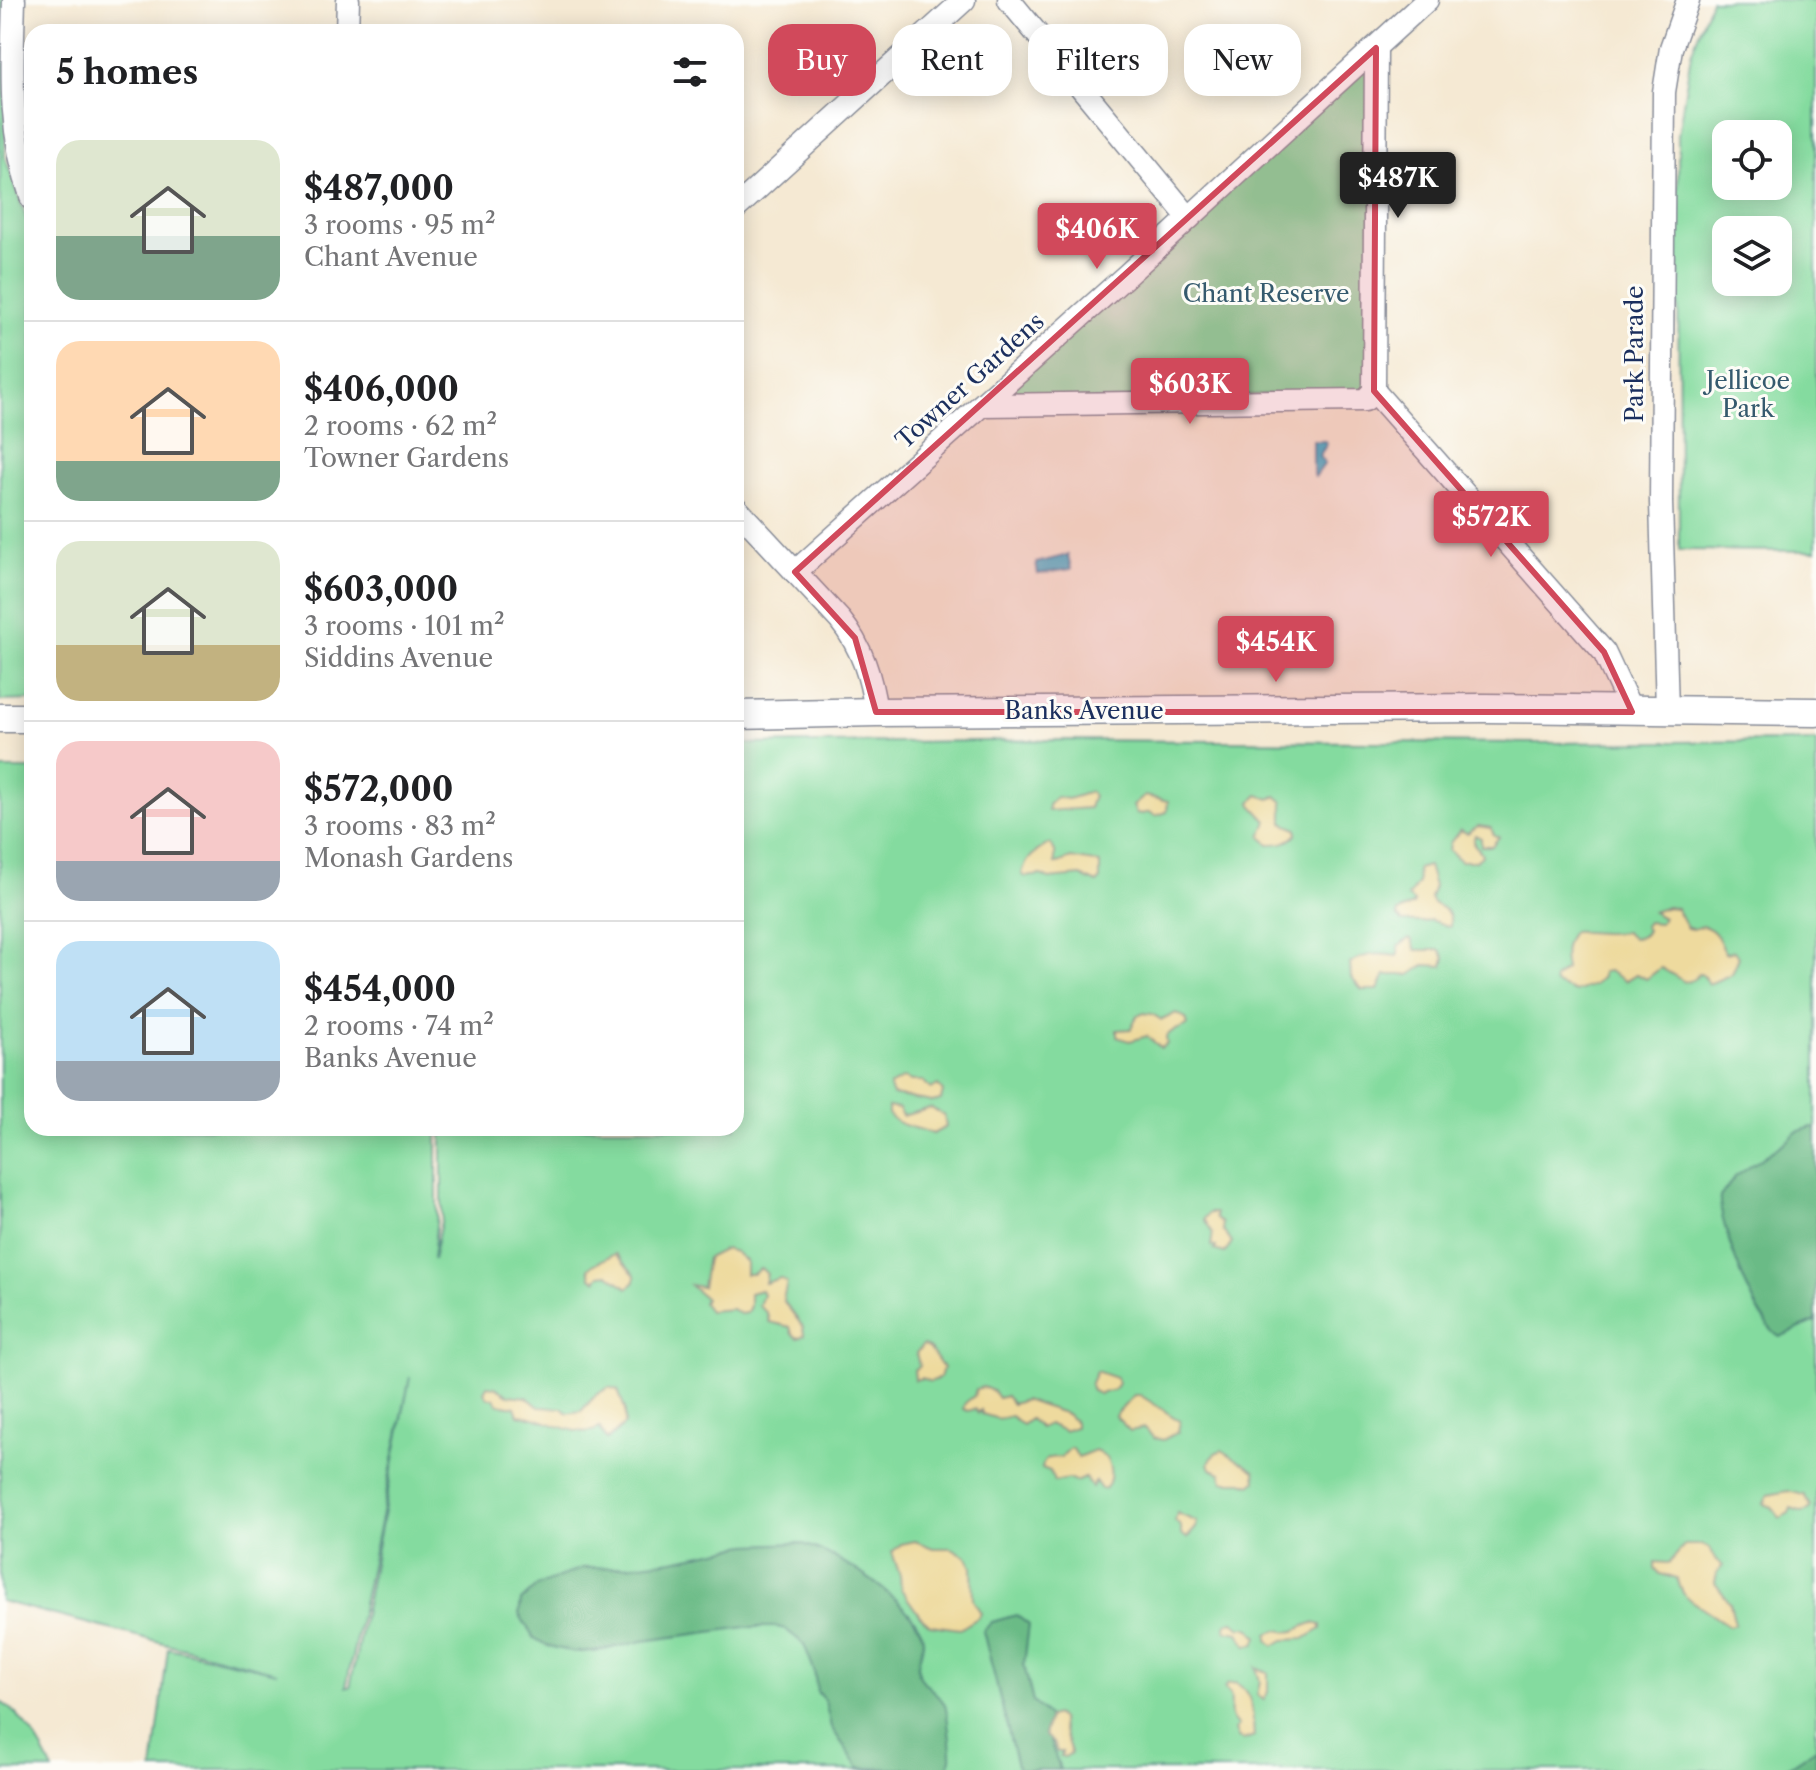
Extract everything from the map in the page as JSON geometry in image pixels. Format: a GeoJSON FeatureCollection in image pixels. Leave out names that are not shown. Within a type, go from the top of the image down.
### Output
{"type":"FeatureCollection","features":[{"type":"Feature","properties":{"kind":"street"},"geometry":{"type":"LineString","coordinates":[[14,0],[12,95],[15,140],[24,171]]}},
{"type":"Feature","properties":{"kind":"street"},"geometry":{"type":"LineString","coordinates":[[347,24],[348,0]]}},
{"type":"Feature","properties":{"kind":"street"},"geometry":{"type":"LineString","coordinates":[[744,201],[964,0]]}},
{"type":"Feature","properties":{"kind":"street"},"geometry":{"type":"LineString","coordinates":[[1009,0],[1189,218]]}},
{"type":"Feature","properties":{"kind":"street","name":"Towner Gardens"},"geometry":{"type":"LineString","coordinates":[[795,572],[1427,0]]}},
{"type":"Feature","properties":{"kind":"street","name":"Park Parade"},"geometry":{"type":"LineString","coordinates":[[1667,711],[1661,502],[1662,147],[1667,69],[1688,0]]}},
{"type":"Feature","properties":{"kind":"street"},"geometry":{"type":"LineString","coordinates":[[1376,48],[1374,391],[1604,652],[1632,712]]}},
{"type":"Feature","properties":{"kind":"street"},"geometry":{"type":"LineString","coordinates":[[982,405],[1365,400],[1374,391]]}},
{"type":"Feature","properties":{"kind":"street"},"geometry":{"type":"LineString","coordinates":[[744,517],[855,638],[866,667],[876,712]]}},
{"type":"Feature","properties":{"kind":"street","name":"Banks Avenue"},"geometry":{"type":"LineString","coordinates":[[744,715],[1484,708],[1816,712]]}},
{"type":"Feature","properties":{"kind":"street"},"geometry":{"type":"LineString","coordinates":[[0,718],[24,718]]}},
{"type":"Feature","properties":{"kind":"street"},"geometry":{"type":"LineString","coordinates":[[0,733],[24,733]]}},
{"type":"Feature","properties":{"kind":"highlighted area"},"geometry":{"type":"Polygon","coordinates":[[[1376,48],[1374,391],[1604,652],[1632,712],[876,712],[855,638],[795,572],[1376,48]]]}},
{"type":"Feature","properties":{"kind":"green space"},"geometry":{"type":"Polygon","coordinates":[[[0,0],[6,0],[5,157],[24,212],[24,700],[0,701],[0,0]]]}},
{"type":"Feature","properties":{"kind":"green space","name":"Jellicoe Park"},"geometry":{"type":"Polygon","coordinates":[[[1711,0],[1816,0],[1816,551],[1679,550],[1678,135],[1691,54],[1711,0]]]}},
{"type":"Feature","properties":{"kind":"green space","name":"Chant Reserve"},"geometry":{"type":"Polygon","coordinates":[[[1376,48],[1374,391],[982,405],[1376,48]]]}},
{"type":"Feature","properties":{"kind":"green space"},"geometry":{"type":"Polygon","coordinates":[[[1066,740],[1816,741],[1816,1770],[153,1770],[168,1648],[277,1672],[0,1601],[0,769],[24,769],[24,1136],[437,1136],[437,1215],[433,1260],[442,1217],[442,1136],[744,1136],[744,744],[1066,740]],[[410,1377],[346,1687],[350,1687],[410,1377]]]}},
{"type":"Feature","properties":{"kind":"green space"},"geometry":{"type":"Polygon","coordinates":[[[1816,1127],[1816,1321],[1780,1337],[1761,1315],[1741,1272],[1725,1227],[1720,1197],[1735,1177],[1796,1132],[1816,1127]]]}},
{"type":"Feature","properties":{"kind":"green space"},"geometry":{"type":"Polygon","coordinates":[[[799,1543],[849,1565],[885,1591],[913,1618],[923,1637],[918,1672],[943,1701],[946,1709],[951,1756],[945,1770],[859,1768],[831,1727],[825,1701],[817,1692],[814,1670],[804,1644],[785,1629],[746,1627],[643,1641],[594,1652],[573,1652],[548,1646],[534,1638],[519,1614],[521,1601],[537,1586],[582,1568],[673,1560],[747,1545],[799,1543]]]}},
{"type":"Feature","properties":{"kind":"green space"},"geometry":{"type":"Polygon","coordinates":[[[1016,1615],[1029,1625],[1024,1665],[1033,1702],[1049,1717],[1049,1737],[1060,1770],[1018,1770],[983,1631],[992,1622],[1016,1615]]]}},
{"type":"Feature","properties":{"kind":"green space"},"geometry":{"type":"Polygon","coordinates":[[[0,1701],[31,1732],[53,1770],[0,1770],[0,1701]]]}},
{"type":"Feature","properties":{"kind":"green space"},"geometry":{"type":"Polygon","coordinates":[[[1816,1748],[1816,1770],[1783,1770],[1816,1748]]]}},
{"type":"Feature","properties":{"kind":"sand"},"geometry":{"type":"Polygon","coordinates":[[[1090,792],[1093,796],[1089,808],[1048,811],[1048,805],[1056,797],[1068,799],[1090,792]]]}},
{"type":"Feature","properties":{"kind":"sand"},"geometry":{"type":"Polygon","coordinates":[[[1258,795],[1270,799],[1276,796],[1283,802],[1283,823],[1297,829],[1294,837],[1269,844],[1261,837],[1267,821],[1251,802],[1258,795]]]}},
{"type":"Feature","properties":{"kind":"sand"},"geometry":{"type":"Polygon","coordinates":[[[1145,796],[1168,801],[1167,812],[1155,816],[1150,812],[1136,813],[1133,806],[1145,796]]]}},
{"type":"Feature","properties":{"kind":"sand"},"geometry":{"type":"Polygon","coordinates":[[[1478,826],[1491,828],[1494,835],[1499,837],[1492,846],[1481,846],[1481,838],[1475,835],[1473,843],[1482,856],[1476,861],[1461,861],[1449,850],[1450,843],[1460,830],[1467,833],[1478,826]]]}},
{"type":"Feature","properties":{"kind":"sand"},"geometry":{"type":"Polygon","coordinates":[[[1050,843],[1055,851],[1055,864],[1071,858],[1100,863],[1100,880],[1097,883],[1081,876],[1049,879],[1041,875],[1026,877],[1022,874],[1029,859],[1050,843]]]}},
{"type":"Feature","properties":{"kind":"sand"},"geometry":{"type":"Polygon","coordinates":[[[1428,866],[1434,886],[1430,898],[1448,914],[1450,927],[1430,920],[1402,922],[1397,916],[1398,912],[1413,905],[1414,902],[1408,897],[1418,883],[1417,869],[1428,866]]]}},
{"type":"Feature","properties":{"kind":"sand"},"geometry":{"type":"Polygon","coordinates":[[[1667,907],[1676,908],[1687,928],[1703,926],[1712,930],[1725,953],[1734,951],[1739,957],[1732,974],[1709,984],[1703,975],[1698,974],[1685,982],[1661,968],[1646,979],[1636,974],[1625,981],[1608,971],[1602,972],[1602,977],[1594,985],[1575,992],[1555,984],[1554,979],[1566,969],[1564,950],[1572,932],[1625,932],[1632,938],[1643,936],[1647,922],[1660,923],[1663,918],[1652,912],[1667,907]]]}},
{"type":"Feature","properties":{"kind":"sand"},"geometry":{"type":"Polygon","coordinates":[[[1411,939],[1416,950],[1440,950],[1445,958],[1443,966],[1425,965],[1410,975],[1385,975],[1378,990],[1362,990],[1351,978],[1350,963],[1372,955],[1397,956],[1399,946],[1411,939]]]}},
{"type":"Feature","properties":{"kind":"sand"},"geometry":{"type":"Polygon","coordinates":[[[1144,1013],[1162,1020],[1176,1013],[1186,1018],[1188,1025],[1171,1032],[1166,1037],[1167,1044],[1161,1048],[1147,1036],[1130,1041],[1117,1037],[1117,1030],[1131,1029],[1137,1016],[1144,1013]]]}},
{"type":"Feature","properties":{"kind":"sand"},"geometry":{"type":"Polygon","coordinates":[[[904,1078],[923,1081],[931,1089],[938,1085],[943,1092],[941,1100],[932,1102],[893,1095],[889,1086],[904,1078]]]}},
{"type":"Feature","properties":{"kind":"sand"},"geometry":{"type":"Polygon","coordinates":[[[888,1107],[899,1109],[902,1116],[931,1108],[944,1115],[946,1127],[933,1134],[903,1125],[892,1119],[888,1107]]]}},
{"type":"Feature","properties":{"kind":"sand"},"geometry":{"type":"Polygon","coordinates":[[[1209,1213],[1215,1213],[1232,1242],[1225,1253],[1211,1246],[1212,1231],[1204,1219],[1209,1213]]]}},
{"type":"Feature","properties":{"kind":"sand"},"geometry":{"type":"Polygon","coordinates":[[[725,1249],[735,1252],[746,1262],[746,1274],[753,1274],[761,1268],[767,1274],[765,1283],[780,1278],[787,1282],[783,1300],[803,1327],[804,1335],[798,1338],[792,1334],[790,1327],[769,1322],[767,1313],[759,1306],[763,1294],[761,1290],[750,1293],[747,1313],[740,1314],[732,1309],[709,1311],[703,1303],[705,1298],[690,1285],[702,1287],[707,1258],[725,1249]]]}},
{"type":"Feature","properties":{"kind":"sand"},"geometry":{"type":"Polygon","coordinates":[[[616,1254],[635,1275],[635,1282],[628,1288],[608,1274],[600,1275],[596,1280],[591,1277],[589,1268],[616,1254]]]}},
{"type":"Feature","properties":{"kind":"sand"},"geometry":{"type":"Polygon","coordinates":[[[923,1345],[930,1349],[943,1368],[940,1378],[930,1382],[922,1378],[915,1380],[914,1370],[919,1366],[916,1353],[923,1345]]]}},
{"type":"Feature","properties":{"kind":"sand"},"geometry":{"type":"Polygon","coordinates":[[[1096,1371],[1116,1378],[1118,1383],[1114,1390],[1099,1394],[1092,1391],[1090,1385],[1096,1371]]]}},
{"type":"Feature","properties":{"kind":"sand"},"geometry":{"type":"Polygon","coordinates":[[[487,1386],[508,1395],[527,1397],[539,1407],[563,1408],[568,1413],[581,1411],[609,1387],[618,1390],[625,1409],[625,1424],[607,1440],[600,1428],[581,1432],[518,1415],[515,1407],[498,1404],[494,1398],[488,1398],[484,1392],[487,1386]]]}},
{"type":"Feature","properties":{"kind":"sand"},"geometry":{"type":"Polygon","coordinates":[[[983,1387],[993,1391],[998,1398],[1006,1396],[1012,1404],[1024,1400],[1067,1414],[1075,1422],[1075,1427],[1064,1431],[1048,1424],[1040,1428],[1030,1419],[1022,1425],[1011,1416],[998,1419],[982,1414],[981,1410],[978,1413],[975,1409],[963,1409],[976,1389],[983,1387]]]}},
{"type":"Feature","properties":{"kind":"sand"},"geometry":{"type":"Polygon","coordinates":[[[1134,1395],[1140,1395],[1180,1421],[1178,1432],[1163,1440],[1154,1438],[1144,1428],[1130,1431],[1115,1416],[1134,1395]]]}},
{"type":"Feature","properties":{"kind":"sand"},"geometry":{"type":"Polygon","coordinates":[[[1070,1448],[1078,1457],[1095,1450],[1104,1456],[1110,1472],[1106,1488],[1101,1489],[1095,1481],[1092,1487],[1085,1478],[1075,1482],[1068,1479],[1054,1482],[1050,1471],[1042,1468],[1043,1464],[1049,1458],[1061,1457],[1070,1448]]]}},
{"type":"Feature","properties":{"kind":"sand"},"geometry":{"type":"Polygon","coordinates":[[[1222,1450],[1255,1471],[1256,1481],[1251,1485],[1223,1482],[1221,1473],[1211,1469],[1209,1463],[1215,1453],[1222,1450]]]}},
{"type":"Feature","properties":{"kind":"sand"},"geometry":{"type":"Polygon","coordinates":[[[1788,1491],[1804,1495],[1811,1506],[1809,1510],[1803,1512],[1791,1508],[1780,1518],[1772,1507],[1764,1504],[1768,1495],[1788,1491]]]}},
{"type":"Feature","properties":{"kind":"sand"},"geometry":{"type":"Polygon","coordinates":[[[1177,1513],[1197,1522],[1187,1538],[1181,1534],[1181,1527],[1175,1521],[1177,1513]]]}},
{"type":"Feature","properties":{"kind":"sand"},"geometry":{"type":"Polygon","coordinates":[[[915,1541],[933,1548],[952,1548],[967,1557],[972,1567],[973,1600],[981,1613],[979,1617],[960,1629],[930,1625],[920,1616],[901,1589],[892,1552],[901,1544],[915,1541]]]}},
{"type":"Feature","properties":{"kind":"sand"},"geometry":{"type":"Polygon","coordinates":[[[1685,1545],[1710,1548],[1723,1566],[1717,1572],[1715,1583],[1730,1603],[1735,1624],[1729,1626],[1691,1601],[1683,1593],[1677,1579],[1660,1574],[1655,1568],[1655,1562],[1669,1563],[1685,1545]]]}},
{"type":"Feature","properties":{"kind":"sand"},"geometry":{"type":"Polygon","coordinates":[[[1233,1621],[1241,1628],[1252,1630],[1258,1637],[1255,1644],[1247,1645],[1239,1633],[1225,1631],[1227,1623],[1233,1621]]]}},
{"type":"Feature","properties":{"kind":"sand"},"geometry":{"type":"Polygon","coordinates":[[[1314,1623],[1321,1625],[1321,1629],[1304,1639],[1284,1640],[1274,1646],[1268,1640],[1268,1634],[1272,1632],[1294,1631],[1314,1623]]]}},
{"type":"Feature","properties":{"kind":"sand"},"geometry":{"type":"Polygon","coordinates":[[[1256,1667],[1268,1673],[1268,1692],[1264,1700],[1257,1695],[1260,1682],[1256,1667]]]}},
{"type":"Feature","properties":{"kind":"sand"},"geometry":{"type":"Polygon","coordinates":[[[1236,1683],[1247,1694],[1253,1714],[1254,1736],[1243,1740],[1238,1738],[1235,1730],[1238,1726],[1231,1715],[1230,1694],[1224,1688],[1236,1683]]]}},
{"type":"Feature","properties":{"kind":"sand"},"geometry":{"type":"Polygon","coordinates":[[[1055,1715],[1061,1720],[1071,1753],[1065,1757],[1060,1756],[1062,1752],[1057,1752],[1044,1735],[1049,1717],[1055,1715]]]}},
{"type":"Feature","properties":{"kind":"water"},"geometry":{"type":"Polygon","coordinates":[[[1313,441],[1326,441],[1327,444],[1319,456],[1325,463],[1315,477],[1313,475],[1313,441]]]}},
{"type":"Feature","properties":{"kind":"water"},"geometry":{"type":"Polygon","coordinates":[[[1068,555],[1071,569],[1038,574],[1036,563],[1068,555]]]}}]}
